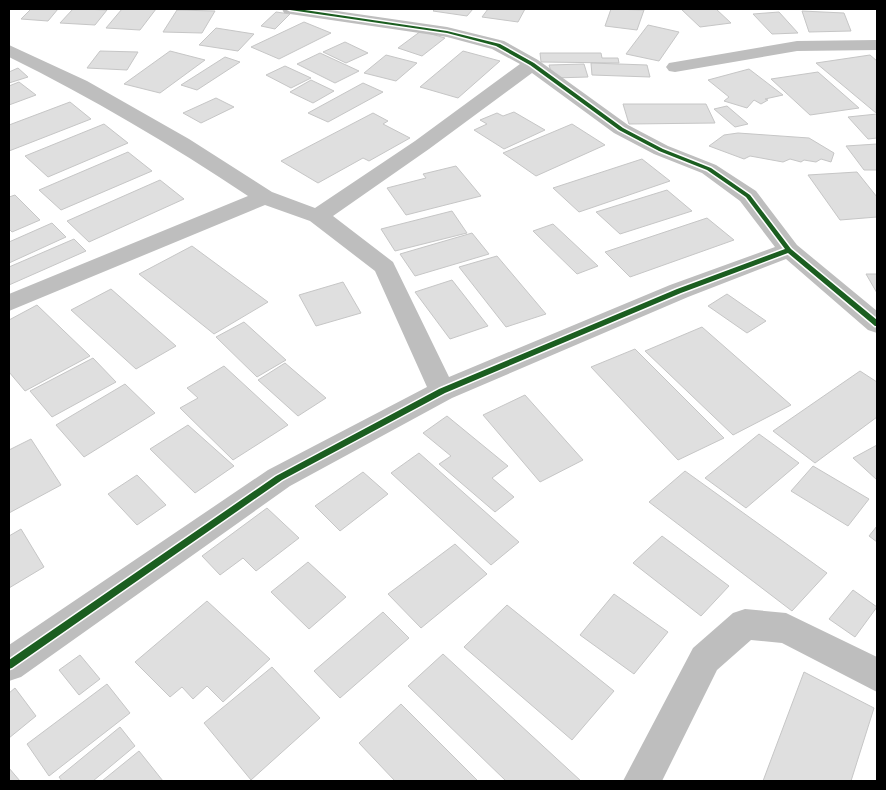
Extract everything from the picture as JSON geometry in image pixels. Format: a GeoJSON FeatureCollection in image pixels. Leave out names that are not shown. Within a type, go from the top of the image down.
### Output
{"type":"FeatureCollection","features":[{"type":"Feature","properties":{"kind":"street"},"geometry":{"type":"LineString","coordinates":[[290,9],[447,32],[498,45],[532,64],[621,129],[661,150],[709,169],[748,196],[789,250],[877,324]]}},
{"type":"Feature","properties":{"kind":"street"},"geometry":{"type":"LineString","coordinates":[[675,67],[797,46],[877,45]]}},
{"type":"Feature","properties":{"kind":"street"},"geometry":{"type":"LineString","coordinates":[[9,50],[89,89],[182,143],[264,197],[318,216],[385,267],[442,391]]}},
{"type":"Feature","properties":{"kind":"street"},"geometry":{"type":"LineString","coordinates":[[318,216],[422,146],[532,64]]}},
{"type":"Feature","properties":{"kind":"street"},"geometry":{"type":"LineString","coordinates":[[9,303],[264,197]]}},
{"type":"Feature","properties":{"kind":"street"},"geometry":{"type":"LineString","coordinates":[[9,665],[279,478],[442,391],[679,291],[789,250]]}},
{"type":"Feature","properties":{"kind":"street"},"geometry":{"type":"LineString","coordinates":[[642,781],[705,659],[745,624],[786,628],[877,675]]}},
{"type":"Feature","properties":{"kind":"building"},"geometry":{"type":"Polygon","coordinates":[[[31,9],[58,9],[48,21],[21,19],[31,9]]]}},
{"type":"Feature","properties":{"kind":"building"},"geometry":{"type":"Polygon","coordinates":[[[73,9],[107,10],[95,25],[60,23],[73,9]]]}},
{"type":"Feature","properties":{"kind":"building"},"geometry":{"type":"Polygon","coordinates":[[[122,9],[156,9],[140,30],[106,28],[122,9]]]}},
{"type":"Feature","properties":{"kind":"building"},"geometry":{"type":"Polygon","coordinates":[[[435,9],[473,9],[467,16],[433,11],[435,9]]]}},
{"type":"Feature","properties":{"kind":"building"},"geometry":{"type":"Polygon","coordinates":[[[488,9],[525,9],[518,22],[482,17],[488,9]]]}},
{"type":"Feature","properties":{"kind":"building"},"geometry":{"type":"Polygon","coordinates":[[[611,9],[644,10],[637,30],[605,26],[611,9]]]}},
{"type":"Feature","properties":{"kind":"building"},"geometry":{"type":"Polygon","coordinates":[[[681,9],[716,9],[731,23],[700,27],[681,9]]]}},
{"type":"Feature","properties":{"kind":"building"},"geometry":{"type":"Polygon","coordinates":[[[177,10],[215,11],[202,33],[163,32],[177,10]]]}},
{"type":"Feature","properties":{"kind":"building"},"geometry":{"type":"Polygon","coordinates":[[[802,11],[844,13],[851,31],[809,32],[802,11]]]}},
{"type":"Feature","properties":{"kind":"building"},"geometry":{"type":"Polygon","coordinates":[[[276,12],[290,14],[275,29],[261,26],[276,12]]]}},
{"type":"Feature","properties":{"kind":"building"},"geometry":{"type":"Polygon","coordinates":[[[779,12],[798,33],[772,34],[753,14],[779,12]]]}},
{"type":"Feature","properties":{"kind":"building"},"geometry":{"type":"Polygon","coordinates":[[[304,22],[331,33],[279,59],[251,47],[304,22]]]}},
{"type":"Feature","properties":{"kind":"building"},"geometry":{"type":"Polygon","coordinates":[[[648,25],[679,32],[659,61],[626,54],[648,25]]]}},
{"type":"Feature","properties":{"kind":"building"},"geometry":{"type":"Polygon","coordinates":[[[216,28],[254,34],[238,51],[199,45],[216,28]]]}},
{"type":"Feature","properties":{"kind":"building"},"geometry":{"type":"Polygon","coordinates":[[[421,31],[445,38],[422,56],[398,48],[421,31]]]}},
{"type":"Feature","properties":{"kind":"building"},"geometry":{"type":"Polygon","coordinates":[[[345,42],[368,53],[346,63],[323,52],[345,42]]]}},
{"type":"Feature","properties":{"kind":"building"},"geometry":{"type":"Polygon","coordinates":[[[100,51],[138,52],[127,70],[87,68],[100,51]]]}},
{"type":"Feature","properties":{"kind":"building"},"geometry":{"type":"Polygon","coordinates":[[[170,51],[205,60],[160,93],[124,84],[170,51]]]}},
{"type":"Feature","properties":{"kind":"building"},"geometry":{"type":"Polygon","coordinates":[[[463,51],[500,61],[458,98],[420,87],[463,51]]]}},
{"type":"Feature","properties":{"kind":"building"},"geometry":{"type":"Polygon","coordinates":[[[320,53],[359,71],[335,83],[297,64],[320,53]]]}},
{"type":"Feature","properties":{"kind":"building"},"geometry":{"type":"Polygon","coordinates":[[[540,53],[601,53],[602,58],[618,58],[619,63],[541,62],[540,53]]]}},
{"type":"Feature","properties":{"kind":"building"},"geometry":{"type":"Polygon","coordinates":[[[386,55],[417,63],[396,81],[364,73],[386,55]]]}},
{"type":"Feature","properties":{"kind":"building"},"geometry":{"type":"Polygon","coordinates":[[[870,55],[877,61],[876,113],[816,63],[870,55]]]}},
{"type":"Feature","properties":{"kind":"building"},"geometry":{"type":"Polygon","coordinates":[[[225,57],[240,62],[197,90],[181,85],[225,57]]]}},
{"type":"Feature","properties":{"kind":"building"},"geometry":{"type":"Polygon","coordinates":[[[591,63],[647,65],[650,77],[592,75],[591,63]]]}},
{"type":"Feature","properties":{"kind":"building"},"geometry":{"type":"Polygon","coordinates":[[[584,64],[588,77],[553,78],[549,65],[584,64]]]}},
{"type":"Feature","properties":{"kind":"building"},"geometry":{"type":"Polygon","coordinates":[[[285,66],[311,78],[291,88],[266,75],[285,66]]]}},
{"type":"Feature","properties":{"kind":"building"},"geometry":{"type":"Polygon","coordinates":[[[18,68],[28,77],[9,83],[9,72],[18,68]]]}},
{"type":"Feature","properties":{"kind":"building"},"geometry":{"type":"Polygon","coordinates":[[[749,69],[783,95],[765,99],[768,100],[761,104],[754,100],[747,108],[724,101],[729,97],[708,80],[749,69]]]}},
{"type":"Feature","properties":{"kind":"building"},"geometry":{"type":"Polygon","coordinates":[[[818,72],[859,108],[810,115],[771,79],[818,72]]]}},
{"type":"Feature","properties":{"kind":"building"},"geometry":{"type":"Polygon","coordinates":[[[311,80],[334,91],[313,103],[290,92],[311,80]]]}},
{"type":"Feature","properties":{"kind":"building"},"geometry":{"type":"Polygon","coordinates":[[[19,82],[36,95],[9,105],[9,86],[19,82]]]}},
{"type":"Feature","properties":{"kind":"building"},"geometry":{"type":"Polygon","coordinates":[[[363,83],[383,92],[328,122],[308,113],[363,83]]]}},
{"type":"Feature","properties":{"kind":"building"},"geometry":{"type":"Polygon","coordinates":[[[216,98],[234,107],[201,123],[183,113],[216,98]]]}},
{"type":"Feature","properties":{"kind":"building"},"geometry":{"type":"Polygon","coordinates":[[[70,102],[91,119],[9,151],[9,125],[70,102]]]}},
{"type":"Feature","properties":{"kind":"building"},"geometry":{"type":"Polygon","coordinates":[[[623,104],[706,104],[715,123],[629,124],[623,104]]]}},
{"type":"Feature","properties":{"kind":"building"},"geometry":{"type":"Polygon","coordinates":[[[727,106],[748,124],[735,127],[714,109],[727,106]]]}},
{"type":"Feature","properties":{"kind":"building"},"geometry":{"type":"Polygon","coordinates":[[[514,112],[545,130],[504,149],[474,130],[487,124],[480,120],[497,113],[503,116],[514,112]]]}},
{"type":"Feature","properties":{"kind":"building"},"geometry":{"type":"Polygon","coordinates":[[[373,113],[388,121],[383,124],[410,138],[369,161],[363,158],[318,183],[281,161],[373,113]]]}},
{"type":"Feature","properties":{"kind":"building"},"geometry":{"type":"Polygon","coordinates":[[[877,114],[877,138],[868,139],[848,117],[877,114]]]}},
{"type":"Feature","properties":{"kind":"building"},"geometry":{"type":"Polygon","coordinates":[[[104,124],[128,143],[48,177],[25,156],[104,124]]]}},
{"type":"Feature","properties":{"kind":"building"},"geometry":{"type":"Polygon","coordinates":[[[572,124],[605,145],[536,176],[503,153],[572,124]]]}},
{"type":"Feature","properties":{"kind":"building"},"geometry":{"type":"Polygon","coordinates":[[[738,133],[809,138],[834,153],[831,162],[821,159],[816,162],[804,160],[801,162],[790,159],[783,162],[750,156],[744,159],[709,146],[724,135],[738,133]]]}},
{"type":"Feature","properties":{"kind":"building"},"geometry":{"type":"Polygon","coordinates":[[[877,144],[877,170],[864,170],[846,146],[877,144]]]}},
{"type":"Feature","properties":{"kind":"building"},"geometry":{"type":"Polygon","coordinates":[[[128,152],[152,171],[61,210],[39,190],[128,152]]]}},
{"type":"Feature","properties":{"kind":"building"},"geometry":{"type":"Polygon","coordinates":[[[642,159],[670,181],[579,212],[553,188],[642,159]]]}},
{"type":"Feature","properties":{"kind":"building"},"geometry":{"type":"Polygon","coordinates":[[[456,166],[481,196],[406,215],[387,188],[426,178],[423,174],[456,166]]]}},
{"type":"Feature","properties":{"kind":"building"},"geometry":{"type":"Polygon","coordinates":[[[857,172],[877,197],[877,217],[840,220],[808,175],[857,172]]]}},
{"type":"Feature","properties":{"kind":"building"},"geometry":{"type":"Polygon","coordinates":[[[160,180],[184,199],[89,242],[67,221],[160,180]]]}},
{"type":"Feature","properties":{"kind":"building"},"geometry":{"type":"Polygon","coordinates":[[[667,190],[692,211],[620,234],[596,212],[667,190]]]}},
{"type":"Feature","properties":{"kind":"building"},"geometry":{"type":"Polygon","coordinates":[[[15,195],[40,220],[12,232],[9,229],[9,197],[15,195]]]}},
{"type":"Feature","properties":{"kind":"building"},"geometry":{"type":"Polygon","coordinates":[[[452,211],[467,233],[395,251],[381,229],[452,211]]]}},
{"type":"Feature","properties":{"kind":"building"},"geometry":{"type":"Polygon","coordinates":[[[707,218],[734,240],[630,277],[605,252],[707,218]]]}},
{"type":"Feature","properties":{"kind":"building"},"geometry":{"type":"Polygon","coordinates":[[[52,223],[66,237],[9,263],[9,242],[52,223]]]}},
{"type":"Feature","properties":{"kind":"building"},"geometry":{"type":"Polygon","coordinates":[[[553,224],[598,266],[577,274],[533,231],[553,224]]]}},
{"type":"Feature","properties":{"kind":"building"},"geometry":{"type":"Polygon","coordinates":[[[472,233],[489,254],[415,276],[400,254],[472,233]]]}},
{"type":"Feature","properties":{"kind":"building"},"geometry":{"type":"Polygon","coordinates":[[[74,239],[86,251],[9,285],[9,267],[74,239]]]}},
{"type":"Feature","properties":{"kind":"building"},"geometry":{"type":"Polygon","coordinates":[[[192,246],[268,302],[214,334],[139,274],[192,246]]]}},
{"type":"Feature","properties":{"kind":"building"},"geometry":{"type":"Polygon","coordinates":[[[497,256],[546,314],[506,327],[459,267],[497,256]]]}},
{"type":"Feature","properties":{"kind":"building"},"geometry":{"type":"Polygon","coordinates":[[[866,274],[877,274],[877,293],[866,274]]]}},
{"type":"Feature","properties":{"kind":"building"},"geometry":{"type":"Polygon","coordinates":[[[452,280],[488,326],[450,339],[415,292],[452,280]]]}},
{"type":"Feature","properties":{"kind":"building"},"geometry":{"type":"Polygon","coordinates":[[[343,282],[361,313],[316,326],[299,295],[343,282]]]}},
{"type":"Feature","properties":{"kind":"building"},"geometry":{"type":"Polygon","coordinates":[[[111,289],[176,346],[136,369],[71,310],[111,289]]]}},
{"type":"Feature","properties":{"kind":"building"},"geometry":{"type":"Polygon","coordinates":[[[727,294],[766,321],[747,333],[708,306],[727,294]]]}},
{"type":"Feature","properties":{"kind":"building"},"geometry":{"type":"Polygon","coordinates":[[[37,305],[90,356],[25,391],[9,372],[9,320],[37,305]]]}},
{"type":"Feature","properties":{"kind":"building"},"geometry":{"type":"Polygon","coordinates":[[[244,322],[286,360],[257,377],[216,337],[244,322]]]}},
{"type":"Feature","properties":{"kind":"building"},"geometry":{"type":"Polygon","coordinates":[[[702,327],[791,405],[733,435],[645,351],[702,327]]]}},
{"type":"Feature","properties":{"kind":"building"},"geometry":{"type":"Polygon","coordinates":[[[635,349],[724,438],[678,460],[591,367],[635,349]]]}},
{"type":"Feature","properties":{"kind":"building"},"geometry":{"type":"Polygon","coordinates":[[[93,358],[116,382],[52,417],[30,391],[93,358]]]}},
{"type":"Feature","properties":{"kind":"building"},"geometry":{"type":"Polygon","coordinates":[[[285,363],[326,398],[298,416],[258,380],[285,363]]]}},
{"type":"Feature","properties":{"kind":"building"},"geometry":{"type":"Polygon","coordinates":[[[224,366],[288,425],[233,460],[180,408],[198,398],[187,388],[224,366]]]}},
{"type":"Feature","properties":{"kind":"building"},"geometry":{"type":"Polygon","coordinates":[[[860,371],[877,382],[877,417],[815,463],[773,431],[860,371]]]}},
{"type":"Feature","properties":{"kind":"building"},"geometry":{"type":"Polygon","coordinates":[[[125,384],[155,413],[84,457],[56,425],[125,384]]]}},
{"type":"Feature","properties":{"kind":"building"},"geometry":{"type":"Polygon","coordinates":[[[525,395],[583,460],[540,482],[483,415],[525,395]]]}},
{"type":"Feature","properties":{"kind":"building"},"geometry":{"type":"Polygon","coordinates":[[[447,416],[508,466],[492,478],[514,497],[495,512],[439,464],[451,456],[423,433],[447,416]]]}},
{"type":"Feature","properties":{"kind":"building"},"geometry":{"type":"Polygon","coordinates":[[[188,425],[234,466],[195,493],[150,449],[188,425]]]}},
{"type":"Feature","properties":{"kind":"building"},"geometry":{"type":"Polygon","coordinates":[[[759,434],[799,463],[746,508],[705,478],[759,434]]]}},
{"type":"Feature","properties":{"kind":"building"},"geometry":{"type":"Polygon","coordinates":[[[31,439],[61,485],[9,513],[9,450],[31,439]]]}},
{"type":"Feature","properties":{"kind":"building"},"geometry":{"type":"Polygon","coordinates":[[[877,445],[877,480],[853,458],[877,445]]]}},
{"type":"Feature","properties":{"kind":"building"},"geometry":{"type":"Polygon","coordinates":[[[419,453],[519,542],[491,565],[391,473],[419,453]]]}},
{"type":"Feature","properties":{"kind":"building"},"geometry":{"type":"Polygon","coordinates":[[[813,466],[869,499],[848,526],[791,491],[813,466]]]}},
{"type":"Feature","properties":{"kind":"building"},"geometry":{"type":"Polygon","coordinates":[[[685,471],[827,573],[792,611],[649,502],[685,471]]]}},
{"type":"Feature","properties":{"kind":"building"},"geometry":{"type":"Polygon","coordinates":[[[363,472],[388,494],[340,531],[315,506],[363,472]]]}},
{"type":"Feature","properties":{"kind":"building"},"geometry":{"type":"Polygon","coordinates":[[[137,475],[166,505],[137,525],[108,494],[137,475]]]}},
{"type":"Feature","properties":{"kind":"building"},"geometry":{"type":"Polygon","coordinates":[[[267,508],[299,538],[256,571],[243,558],[220,575],[202,556],[267,508]]]}},
{"type":"Feature","properties":{"kind":"building"},"geometry":{"type":"Polygon","coordinates":[[[877,526],[877,542],[869,536],[877,526]]]}},
{"type":"Feature","properties":{"kind":"building"},"geometry":{"type":"Polygon","coordinates":[[[21,529],[44,567],[9,588],[9,536],[21,529]]]}},
{"type":"Feature","properties":{"kind":"building"},"geometry":{"type":"Polygon","coordinates":[[[662,536],[729,586],[701,616],[633,563],[662,536]]]}},
{"type":"Feature","properties":{"kind":"building"},"geometry":{"type":"Polygon","coordinates":[[[455,544],[487,574],[421,628],[388,594],[455,544]]]}},
{"type":"Feature","properties":{"kind":"building"},"geometry":{"type":"Polygon","coordinates":[[[308,562],[346,597],[309,629],[271,592],[308,562]]]}},
{"type":"Feature","properties":{"kind":"building"},"geometry":{"type":"Polygon","coordinates":[[[853,590],[877,607],[855,637],[829,619],[853,590]]]}},
{"type":"Feature","properties":{"kind":"building"},"geometry":{"type":"Polygon","coordinates":[[[614,594],[668,632],[634,674],[580,635],[614,594]]]}},
{"type":"Feature","properties":{"kind":"building"},"geometry":{"type":"Polygon","coordinates":[[[207,601],[270,659],[223,702],[207,686],[193,699],[182,687],[170,697],[135,662],[207,601]]]}},
{"type":"Feature","properties":{"kind":"building"},"geometry":{"type":"Polygon","coordinates":[[[507,605],[614,691],[572,740],[464,647],[507,605]]]}},
{"type":"Feature","properties":{"kind":"building"},"geometry":{"type":"Polygon","coordinates":[[[383,612],[409,638],[340,698],[314,671],[383,612]]]}},
{"type":"Feature","properties":{"kind":"building"},"geometry":{"type":"Polygon","coordinates":[[[443,654],[581,781],[506,781],[408,686],[443,654]]]}},
{"type":"Feature","properties":{"kind":"building"},"geometry":{"type":"Polygon","coordinates":[[[80,655],[100,679],[79,695],[59,670],[80,655]]]}},
{"type":"Feature","properties":{"kind":"building"},"geometry":{"type":"Polygon","coordinates":[[[272,667],[320,718],[251,780],[204,723],[272,667]]]}},
{"type":"Feature","properties":{"kind":"building"},"geometry":{"type":"Polygon","coordinates":[[[804,672],[874,708],[851,781],[763,781],[804,672]]]}},
{"type":"Feature","properties":{"kind":"building"},"geometry":{"type":"Polygon","coordinates":[[[107,684],[130,713],[49,776],[27,744],[107,684]]]}},
{"type":"Feature","properties":{"kind":"building"},"geometry":{"type":"Polygon","coordinates":[[[15,688],[36,716],[9,738],[9,693],[15,688]]]}},
{"type":"Feature","properties":{"kind":"building"},"geometry":{"type":"Polygon","coordinates":[[[401,704],[478,781],[395,781],[359,743],[401,704]]]}},
{"type":"Feature","properties":{"kind":"building"},"geometry":{"type":"Polygon","coordinates":[[[120,727],[135,746],[93,781],[62,781],[59,777],[120,727]]]}},
{"type":"Feature","properties":{"kind":"building"},"geometry":{"type":"Polygon","coordinates":[[[139,751],[163,781],[102,781],[139,751]]]}},
{"type":"Feature","properties":{"kind":"building"},"geometry":{"type":"Polygon","coordinates":[[[9,768],[20,781],[9,781],[9,768]]]}},
{"type":"Feature","properties":{"kind":"cycle path"},"geometry":{"type":"LineString","coordinates":[[290,9],[447,32],[498,45],[532,64],[621,129],[661,150],[709,169],[748,196],[789,250],[877,324]]}},
{"type":"Feature","properties":{"kind":"cycle path"},"geometry":{"type":"LineString","coordinates":[[9,665],[279,478],[442,391],[679,291],[789,250]]}}]}
